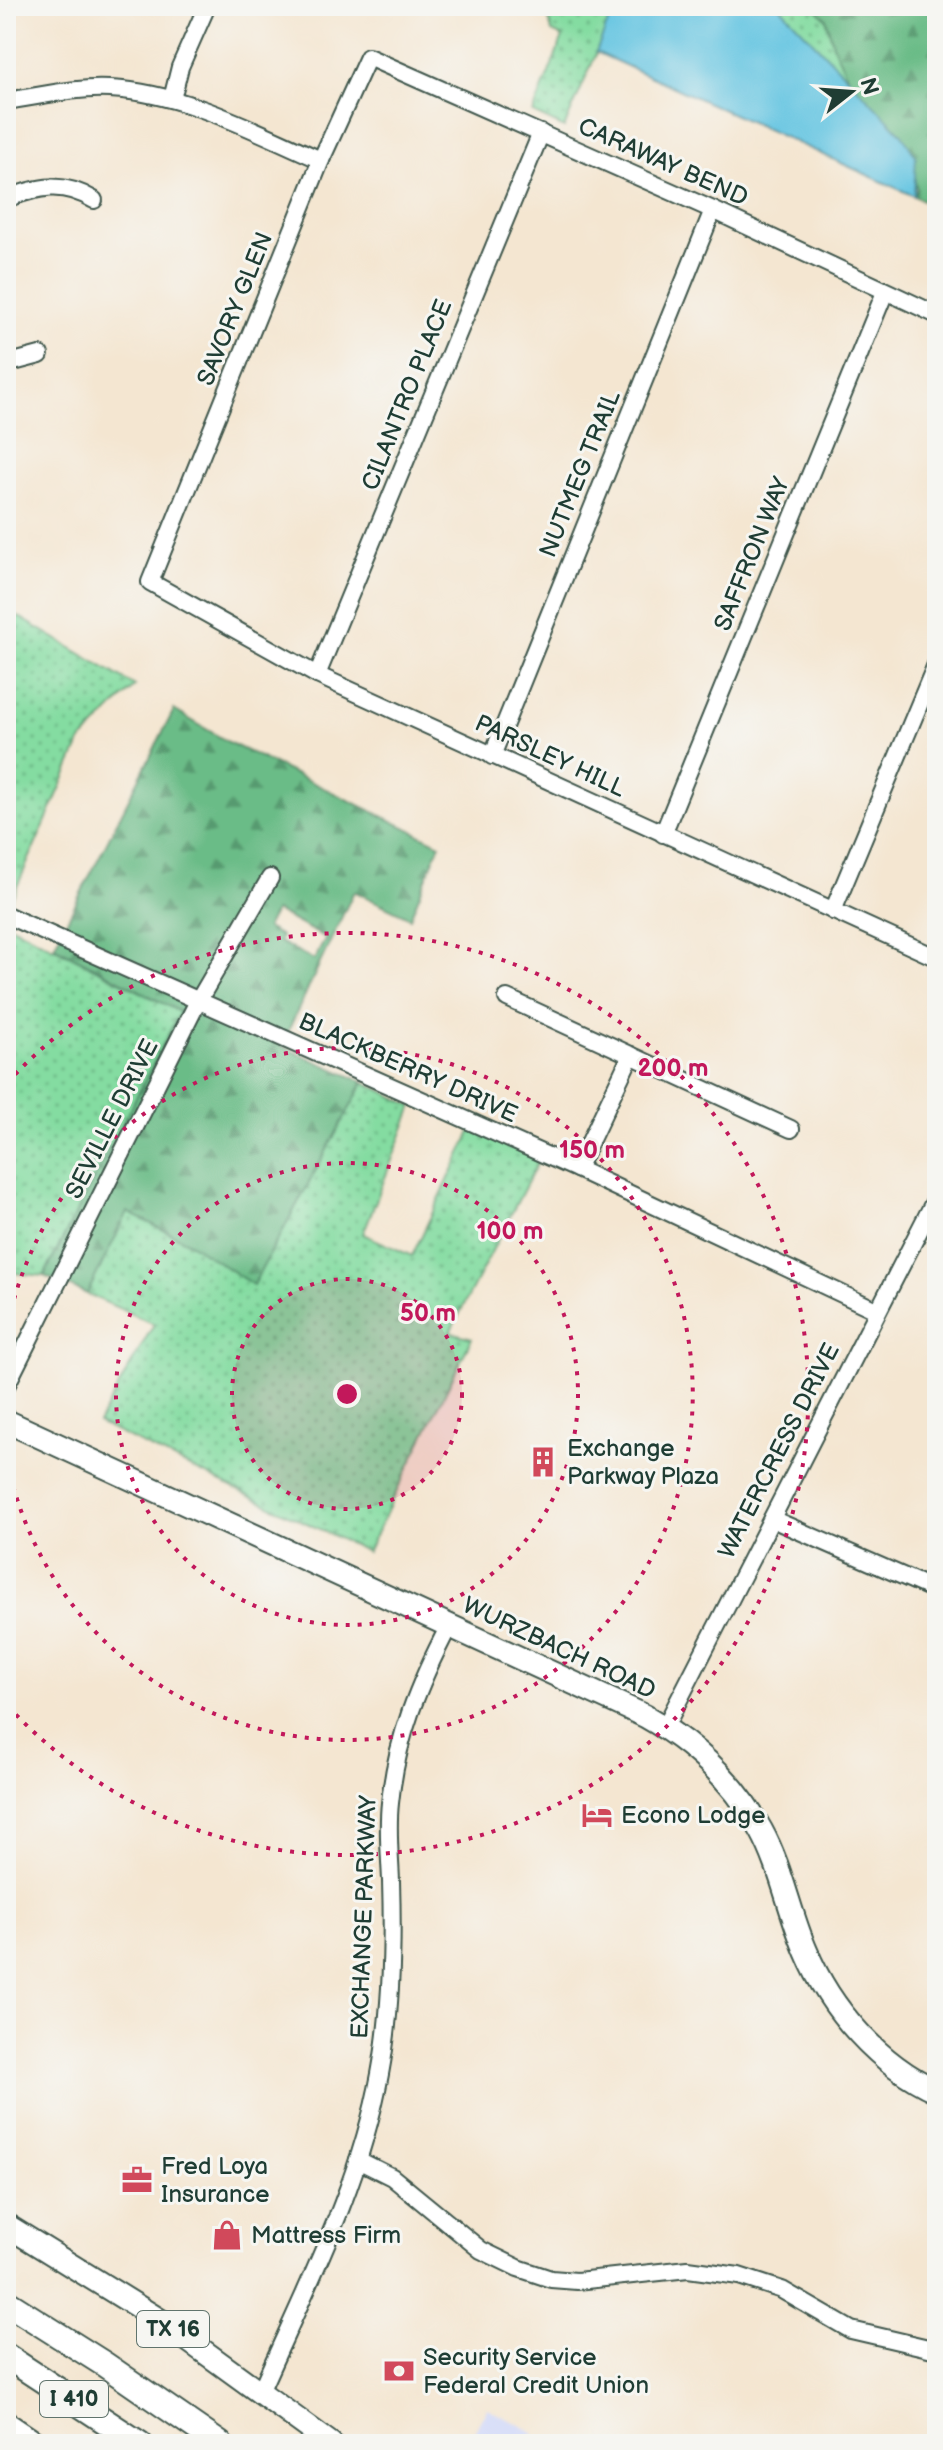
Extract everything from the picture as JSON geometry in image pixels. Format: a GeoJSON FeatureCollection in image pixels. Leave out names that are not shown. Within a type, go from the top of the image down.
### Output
{"type":"FeatureCollection","features":[{"type":"Feature","properties":{"kind":"highway","name":"I 410"},"geometry":{"type":"LineString","coordinates":[[6,2302],[104,2364],[220,2444]]}},
{"type":"Feature","properties":{"kind":"highway","name":"I 410"},"geometry":{"type":"LineString","coordinates":[[6,2356],[140,2444]]}},
{"type":"Feature","properties":{"kind":"main road","name":"WURZBACH ROAD"},"geometry":{"type":"LineString","coordinates":[[6,1421],[665,1727],[694,1748],[734,1790],[761,1831],[778,1866],[805,1950],[839,2009],[891,2064],[937,2091]]}},
{"type":"Feature","properties":{"kind":"main road","name":"TX 16"},"geometry":{"type":"LineString","coordinates":[[6,2225],[117,2292],[261,2390],[331,2444]]}},
{"type":"Feature","properties":{"kind":"main road"},"geometry":{"type":"LineString","coordinates":[[6,2423],[37,2444]]}},
{"type":"Feature","properties":{"kind":"street"},"geometry":{"type":"LineString","coordinates":[[172,99],[180,67],[207,6]]}},
{"type":"Feature","properties":{"kind":"street","name":"CARAWAY BEND"},"geometry":{"type":"LineString","coordinates":[[368,57],[713,210],[937,315]]}},
{"type":"Feature","properties":{"kind":"street","name":"SAVORY GLEN"},"geometry":{"type":"LineString","coordinates":[[150,582],[321,160],[368,57]]}},
{"type":"Feature","properties":{"kind":"street"},"geometry":{"type":"LineString","coordinates":[[7,102],[94,89],[140,92],[221,116],[321,160]]}},
{"type":"Feature","properties":{"kind":"street","name":"CILANTRO PLACE"},"geometry":{"type":"LineString","coordinates":[[317,675],[541,133]]}},
{"type":"Feature","properties":{"kind":"street"},"geometry":{"type":"LineString","coordinates":[[6,199],[50,185],[69,187],[94,200]]}},
{"type":"Feature","properties":{"kind":"street","name":"NUTMEG TRAIL"},"geometry":{"type":"LineString","coordinates":[[492,756],[713,210]]}},
{"type":"Feature","properties":{"kind":"street","name":"SAFFRON WAY"},"geometry":{"type":"LineString","coordinates":[[663,834],[885,292]]}},
{"type":"Feature","properties":{"kind":"street"},"geometry":{"type":"LineString","coordinates":[[6,364],[40,355]]}},
{"type":"Feature","properties":{"kind":"street","name":"PARSLEY HILL"},"geometry":{"type":"LineString","coordinates":[[150,582],[317,675],[937,958]]}},
{"type":"Feature","properties":{"kind":"street"},"geometry":{"type":"LineString","coordinates":[[833,911],[937,662]]}},
{"type":"Feature","properties":{"kind":"street","name":"SEVILLE DRIVE"},"geometry":{"type":"LineString","coordinates":[[6,1386],[197,1003],[270,878]]}},
{"type":"Feature","properties":{"kind":"street","name":"BLACKBERRY DRIVE"},"geometry":{"type":"LineString","coordinates":[[6,915],[197,1003],[577,1169],[876,1310]]}},
{"type":"Feature","properties":{"kind":"street"},"geometry":{"type":"LineString","coordinates":[[507,998],[791,1129]]}},
{"type":"Feature","properties":{"kind":"street"},"geometry":{"type":"LineString","coordinates":[[577,1169],[631,1055]]}},
{"type":"Feature","properties":{"kind":"street","name":"WATERCRESS DRIVE"},"geometry":{"type":"LineString","coordinates":[[665,1727],[937,1196]]}},
{"type":"Feature","properties":{"kind":"street"},"geometry":{"type":"LineString","coordinates":[[772,1519],[937,1591]]}},
{"type":"Feature","properties":{"kind":"street","name":"EXCHANGE PARKWAY"},"geometry":{"type":"LineString","coordinates":[[261,2390],[340,2210],[358,2160],[380,2076],[389,2007],[388,1843],[397,1758],[423,1674],[449,1626]]}},
{"type":"Feature","properties":{"kind":"street"},"geometry":{"type":"LineString","coordinates":[[358,2160],[392,2177],[481,2250],[518,2268],[551,2279],[577,2281],[688,2269],[739,2276],[782,2290],[851,2330],[937,2350]]}},
{"type":"Feature","properties":{"kind":"shaded area"},"geometry":{"type":"Polygon","coordinates":[[[487,2408],[535,2433],[529,2444],[468,2444],[487,2408]]]}},
{"type":"Feature","properties":{"kind":"green space"},"geometry":{"type":"Polygon","coordinates":[[[538,6],[817,7],[826,18],[834,48],[914,196],[597,52],[564,128],[533,113],[563,37],[552,32],[548,16],[538,6]]]}},
{"type":"Feature","properties":{"kind":"green space"},"geometry":{"type":"Polygon","coordinates":[[[813,6],[937,6],[937,207],[914,196],[917,189],[901,133],[850,82],[834,48],[826,18],[813,6]]]}},
{"type":"Feature","properties":{"kind":"green space"},"geometry":{"type":"Polygon","coordinates":[[[6,609],[135,686],[81,741],[8,907],[6,609]]]}},
{"type":"Feature","properties":{"kind":"green space"},"geometry":{"type":"Polygon","coordinates":[[[174,710],[230,743],[440,844],[410,918],[354,891],[281,1046],[364,1082],[253,1285],[188,1242],[128,1212],[87,1294],[44,1276],[180,1012],[54,946],[174,710]],[[275,911],[266,928],[281,936],[279,942],[314,960],[326,938],[275,911]]]}},
{"type":"Feature","properties":{"kind":"green space"},"geometry":{"type":"Polygon","coordinates":[[[6,923],[180,1012],[44,1276],[6,1272],[6,923]]]}},
{"type":"Feature","properties":{"kind":"green space"},"geometry":{"type":"Polygon","coordinates":[[[364,1082],[413,1106],[363,1234],[412,1256],[472,1130],[540,1158],[450,1332],[472,1338],[367,1552],[98,1423],[154,1324],[87,1294],[127,1212],[188,1242],[253,1284],[364,1082]]]}},
{"type":"Feature","properties":{"kind":"water"},"geometry":{"type":"Polygon","coordinates":[[[615,6],[779,6],[901,133],[916,157],[914,196],[596,52],[615,6]]]}},
{"type":"Feature","properties":{"kind":"place","name":"Exchange Parkway Plaza"},"geometry":{"type":"Point","coordinates":[543,1462]}},
{"type":"Feature","properties":{"kind":"place","name":"Econo Lodge"},"geometry":{"type":"Point","coordinates":[597,1815]}},
{"type":"Feature","properties":{"kind":"place","name":"Fred Loya Insurance"},"geometry":{"type":"Point","coordinates":[137,2180]}},
{"type":"Feature","properties":{"kind":"place","name":"Mattress Firm"},"geometry":{"type":"Point","coordinates":[227,2235]}},
{"type":"Feature","properties":{"kind":"place","name":"Security Service Federal Credit Union"},"geometry":{"type":"Point","coordinates":[399,2371]}}]}
